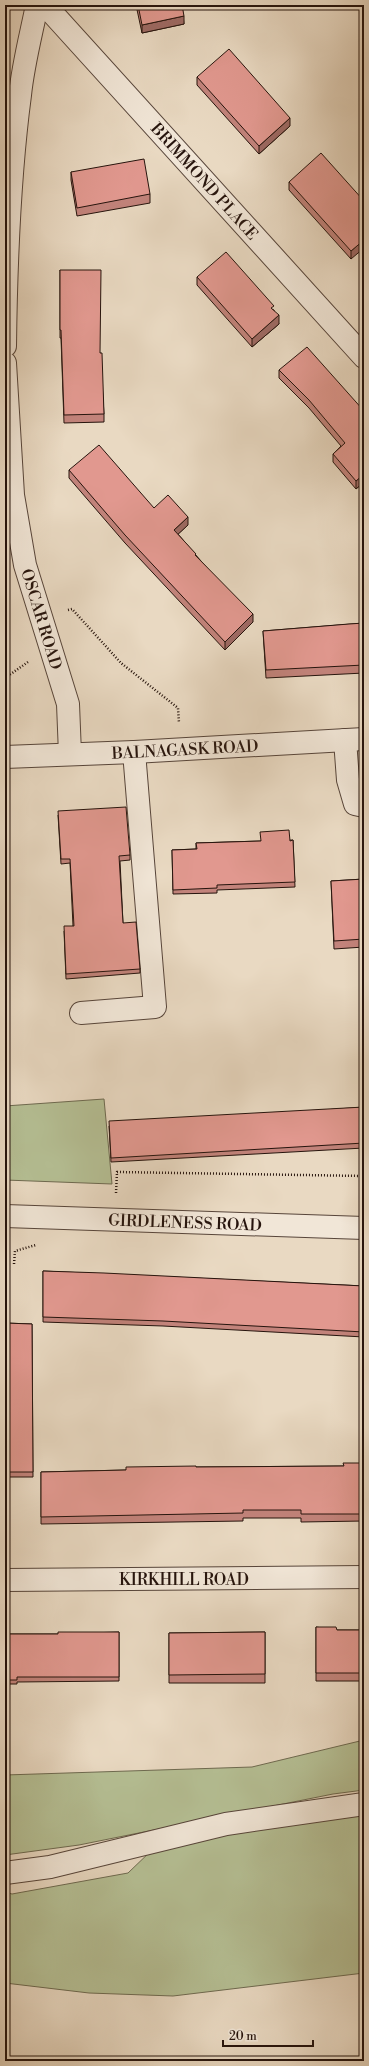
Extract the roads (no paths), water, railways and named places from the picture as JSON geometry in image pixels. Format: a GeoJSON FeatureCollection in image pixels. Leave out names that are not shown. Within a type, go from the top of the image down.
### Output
{"type":"FeatureCollection","features":[{"type":"Feature","properties":{"kind":"street"},"geometry":{"type":"LineString","coordinates":[[5,346],[6,264],[11,173],[20,93],[37,5]]}},
{"type":"Feature","properties":{"kind":"street","name":"BRIMMOND PLACE"},"geometry":{"type":"LineString","coordinates":[[45,5],[364,357]]}},
{"type":"Feature","properties":{"kind":"street","name":"OSCAR ROAD"},"geometry":{"type":"LineString","coordinates":[[5,363],[9,495],[25,565],[68,704],[70,754]]}},
{"type":"Feature","properties":{"kind":"street"},"geometry":{"type":"LineString","coordinates":[[355,739],[348,780],[355,804],[364,806]]}},
{"type":"Feature","properties":{"kind":"street","name":"BALNAGASK ROAD"},"geometry":{"type":"LineString","coordinates":[[5,757],[181,750],[355,739]]}},
{"type":"Feature","properties":{"kind":"street"},"geometry":{"type":"LineString","coordinates":[[81,1013],[155,1007],[134,752]]}},
{"type":"Feature","properties":{"kind":"street","name":"GIRDLENESS ROAD"},"geometry":{"type":"LineString","coordinates":[[5,1216],[364,1228]]}},
{"type":"Feature","properties":{"kind":"street","name":"KIRKHILL ROAD"},"geometry":{"type":"LineString","coordinates":[[5,1580],[364,1577]]}},
{"type":"Feature","properties":{"kind":"street"},"geometry":{"type":"LineString","coordinates":[[5,1873],[50,1867],[226,1824],[364,1804]]}}]}
